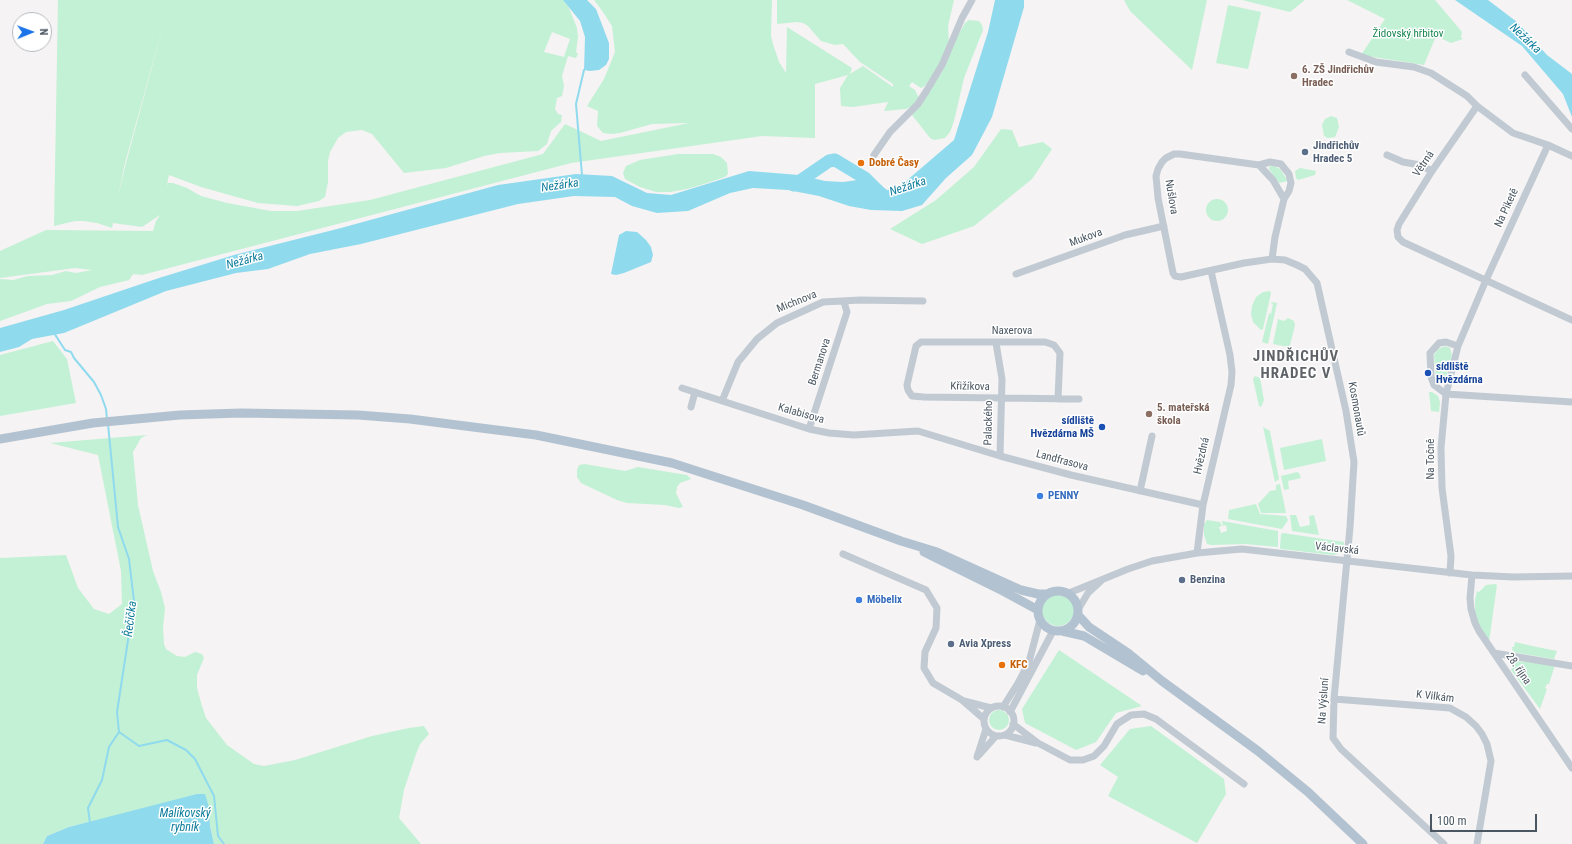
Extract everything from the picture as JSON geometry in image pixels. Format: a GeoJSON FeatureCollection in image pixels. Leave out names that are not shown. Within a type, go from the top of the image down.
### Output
{"type":"FeatureCollection","features":[{"type":"Feature","properties":{"kind":"main road"},"geometry":{"type":"LineString","coordinates":[[0,439],[93,423],[180,415],[241,413],[342,415],[410,419],[536,436],[672,463],[803,504],[901,541],[948,556],[1021,590],[1038,594],[1046,594],[1058,590],[1069,593],[1076,601],[1078,611],[1089,627],[1128,653],[1162,681],[1258,751],[1303,787],[1364,844]]}},
{"type":"Feature","properties":{"kind":"main road"},"geometry":{"type":"LineString","coordinates":[[901,541],[1003,591],[1038,610]]}},
{"type":"Feature","properties":{"kind":"main road"},"geometry":{"type":"LineString","coordinates":[[1046,594],[1040,601],[1038,610],[1040,620],[1046,627],[1084,636],[1162,681]]}},
{"type":"Feature","properties":{"kind":"main road"},"geometry":{"type":"LineString","coordinates":[[1058,631],[1074,624],[1078,611]]}},
{"type":"Feature","properties":{"kind":"street"},"geometry":{"type":"LineString","coordinates":[[874,155],[890,132],[918,104],[928,90],[942,65],[962,18],[972,0]]}},
{"type":"Feature","properties":{"kind":"street"},"geometry":{"type":"LineString","coordinates":[[1349,52],[1376,62],[1414,67],[1431,73],[1467,96],[1477,106],[1513,133],[1548,145],[1572,156]]}},
{"type":"Feature","properties":{"kind":"street"},"geometry":{"type":"LineString","coordinates":[[1525,75],[1572,129]]}},
{"type":"Feature","properties":{"kind":"street","name":"Větrná"},"geometry":{"type":"LineString","coordinates":[[1477,106],[1432,171],[1399,224],[1397,230],[1398,237],[1403,242],[1486,280]]}},
{"type":"Feature","properties":{"kind":"street","name":"Na Piketě"},"geometry":{"type":"LineString","coordinates":[[1458,346],[1486,280],[1548,145]]}},
{"type":"Feature","properties":{"kind":"street","name":"Nušlova"},"geometry":{"type":"LineString","coordinates":[[1211,271],[1181,277],[1175,276],[1173,273],[1158,198],[1156,176],[1158,169],[1166,158],[1174,154],[1180,154],[1258,165],[1270,162],[1281,164],[1286,170],[1291,183],[1289,191],[1284,199]]}},
{"type":"Feature","properties":{"kind":"street"},"geometry":{"type":"LineString","coordinates":[[1386,155],[1403,162],[1420,165],[1432,171]]}},
{"type":"Feature","properties":{"kind":"street"},"geometry":{"type":"LineString","coordinates":[[1258,165],[1273,180],[1284,199],[1275,237],[1272,259]]}},
{"type":"Feature","properties":{"kind":"street","name":"Mukova"},"geometry":{"type":"LineString","coordinates":[[1016,274],[1125,235],[1164,226]]}},
{"type":"Feature","properties":{"kind":"street","name":"Kosmonautů"},"geometry":{"type":"LineString","coordinates":[[1211,271],[1244,263],[1272,259],[1285,260],[1305,269],[1317,283],[1346,411],[1354,462],[1347,561]]}},
{"type":"Feature","properties":{"kind":"street","name":"Hvězdná"},"geometry":{"type":"LineString","coordinates":[[1197,553],[1203,505],[1231,385],[1232,372],[1230,355],[1211,271]]}},
{"type":"Feature","properties":{"kind":"street"},"geometry":{"type":"LineString","coordinates":[[1486,280],[1572,320]]}},
{"type":"Feature","properties":{"kind":"street","name":"Michnova"},"geometry":{"type":"LineString","coordinates":[[722,401],[738,362],[757,339],[777,322],[823,302],[860,300],[923,301]]}},
{"type":"Feature","properties":{"kind":"street","name":"Bermanova"},"geometry":{"type":"LineString","coordinates":[[809,429],[847,312],[844,302]]}},
{"type":"Feature","properties":{"kind":"street","name":"Naxerova"},"geometry":{"type":"LineString","coordinates":[[916,346],[924,341],[996,343],[1045,342],[1054,345],[1060,353],[1058,399]]}},
{"type":"Feature","properties":{"kind":"street"},"geometry":{"type":"LineString","coordinates":[[1458,346],[1446,342],[1439,343],[1430,354],[1431,377],[1434,384],[1446,394],[1572,402]]}},
{"type":"Feature","properties":{"kind":"street","name":"Palackého"},"geometry":{"type":"LineString","coordinates":[[996,343],[1002,379],[1000,456]]}},
{"type":"Feature","properties":{"kind":"street","name":"Křižíkova"},"geometry":{"type":"LineString","coordinates":[[916,346],[906,385],[912,396],[1079,399]]}},
{"type":"Feature","properties":{"kind":"street","name":"Na Točně"},"geometry":{"type":"LineString","coordinates":[[1450,572],[1451,556],[1442,488],[1441,448],[1446,394],[1458,346]]}},
{"type":"Feature","properties":{"kind":"street","name":"Kalabisova"},"geometry":{"type":"LineString","coordinates":[[682,388],[809,429],[830,433],[854,434],[918,431]]}},
{"type":"Feature","properties":{"kind":"street"},"geometry":{"type":"LineString","coordinates":[[691,406],[695,392]]}},
{"type":"Feature","properties":{"kind":"street","name":"Landfrasova"},"geometry":{"type":"LineString","coordinates":[[918,431],[1000,456],[1071,475],[1203,505]]}},
{"type":"Feature","properties":{"kind":"street"},"geometry":{"type":"LineString","coordinates":[[1140,491],[1152,436]]}},
{"type":"Feature","properties":{"kind":"street","name":"Václavská"},"geometry":{"type":"LineString","coordinates":[[1069,593],[1104,578],[1152,561],[1197,553],[1250,550],[1472,575],[1513,577],[1572,576]]}},
{"type":"Feature","properties":{"kind":"street"},"geometry":{"type":"LineString","coordinates":[[843,554],[926,590],[937,608],[936,628],[925,652],[924,668],[933,683],[962,700],[984,719]]}},
{"type":"Feature","properties":{"kind":"street","name":"Na Výsluní"},"geometry":{"type":"LineString","coordinates":[[1347,561],[1334,699],[1333,738],[1338,746],[1444,844]]}},
{"type":"Feature","properties":{"kind":"street","name":"28. října"},"geometry":{"type":"LineString","coordinates":[[1472,575],[1470,598],[1472,615],[1479,631],[1572,768]]}},
{"type":"Feature","properties":{"kind":"street","name":"Václavská"},"geometry":{"type":"LineString","coordinates":[[1078,611],[1088,593],[1104,578]]}},
{"type":"Feature","properties":{"kind":"street"},"geometry":{"type":"LineString","coordinates":[[1003,707],[1029,662],[1040,620]]}},
{"type":"Feature","properties":{"kind":"street"},"geometry":{"type":"LineString","coordinates":[[1010,712],[1058,631]]}},
{"type":"Feature","properties":{"kind":"street"},"geometry":{"type":"LineString","coordinates":[[1494,653],[1572,666]]}},
{"type":"Feature","properties":{"kind":"street","name":"K Vilkám"},"geometry":{"type":"LineString","coordinates":[[1334,699],[1450,708],[1466,716],[1476,726],[1487,744],[1490,761],[1477,844]]}},
{"type":"Feature","properties":{"kind":"street"},"geometry":{"type":"LineString","coordinates":[[962,700],[991,708],[1003,707],[1010,712],[1014,719],[1013,724],[1009,732],[1005,735]]}},
{"type":"Feature","properties":{"kind":"street"},"geometry":{"type":"LineString","coordinates":[[991,708],[986,713],[984,719],[986,729],[990,734],[996,736],[1005,735],[1038,743]]}},
{"type":"Feature","properties":{"kind":"street"},"geometry":{"type":"LineString","coordinates":[[1013,724],[1038,743],[1070,760],[1083,760],[1094,756],[1104,746],[1117,724],[1132,715],[1144,714],[1156,719],[1244,784]]}},
{"type":"Feature","properties":{"kind":"street"},"geometry":{"type":"LineString","coordinates":[[986,729],[977,757],[996,736]]}},
{"type":"Feature","properties":{"kind":"green space"},"geometry":{"type":"Polygon","coordinates":[[[58,0],[563,0],[565,2],[577,28],[578,37],[576,52],[578,54],[576,58],[568,56],[562,76],[564,86],[562,96],[557,98],[555,109],[558,114],[562,115],[561,122],[551,131],[547,144],[538,151],[500,153],[484,156],[446,168],[404,173],[372,134],[362,130],[346,132],[338,138],[330,152],[328,161],[328,182],[325,197],[319,201],[297,206],[258,203],[201,187],[169,175],[167,187],[168,183],[173,183],[187,188],[201,196],[227,203],[271,211],[297,211],[370,200],[543,154],[565,124],[601,141],[689,123],[652,124],[611,134],[603,133],[597,126],[598,111],[587,106],[604,79],[615,52],[612,26],[594,0],[772,0],[771,36],[779,62],[786,73],[787,27],[852,68],[850,74],[863,66],[893,87],[893,84],[860,62],[843,44],[835,45],[821,41],[808,26],[803,23],[797,22],[777,24],[777,0],[954,0],[948,26],[949,43],[937,69],[925,86],[921,88],[912,82],[909,86],[915,90],[919,98],[912,106],[906,109],[884,111],[888,102],[853,107],[841,106],[840,88],[848,75],[815,84],[815,138],[762,136],[571,163],[142,275],[133,274],[129,280],[100,287],[71,301],[47,304],[0,321],[0,279],[13,280],[28,276],[52,275],[66,271],[76,273],[92,270],[75,268],[0,278],[0,251],[46,230],[153,231],[156,221],[160,215],[142,227],[113,223],[112,228],[97,223],[83,221],[75,221],[54,226],[58,0]],[[166,15],[125,163],[118,197],[126,163],[166,15]],[[552,32],[544,52],[564,57],[570,39],[552,32]]]}},
{"type":"Feature","properties":{"kind":"green space"},"geometry":{"type":"Polygon","coordinates":[[[1124,0],[1207,0],[1192,70],[1130,11],[1124,0]]]}},
{"type":"Feature","properties":{"kind":"green space"},"geometry":{"type":"Polygon","coordinates":[[[1242,0],[1305,0],[1290,12],[1242,0]]]}},
{"type":"Feature","properties":{"kind":"green space","name":"Židovský hřbitov"},"geometry":{"type":"Polygon","coordinates":[[[1347,0],[1435,0],[1462,32],[1461,37],[1463,39],[1451,43],[1436,36],[1424,65],[1361,55],[1385,19],[1347,0]]]}},
{"type":"Feature","properties":{"kind":"green space"},"geometry":{"type":"Polygon","coordinates":[[[1228,5],[1261,12],[1248,69],[1216,63],[1228,5]]]}},
{"type":"Feature","properties":{"kind":"green space"},"geometry":{"type":"Polygon","coordinates":[[[969,20],[979,21],[983,30],[964,78],[950,132],[945,138],[934,140],[930,138],[912,115],[942,72],[957,37],[965,23],[969,20]]]}},
{"type":"Feature","properties":{"kind":"green space"},"geometry":{"type":"Polygon","coordinates":[[[1331,116],[1337,118],[1339,127],[1335,137],[1328,138],[1324,136],[1322,125],[1325,119],[1331,116]]]}},
{"type":"Feature","properties":{"kind":"green space"},"geometry":{"type":"Polygon","coordinates":[[[1001,129],[1012,130],[1019,147],[1043,142],[1052,149],[1032,179],[974,226],[922,244],[890,229],[936,200],[974,167],[1001,129]]]}},
{"type":"Feature","properties":{"kind":"green space"},"geometry":{"type":"Polygon","coordinates":[[[678,154],[713,154],[721,157],[727,163],[728,174],[725,177],[701,185],[670,192],[656,192],[640,187],[625,179],[623,173],[626,166],[640,160],[678,154]]]}},
{"type":"Feature","properties":{"kind":"green space"},"geometry":{"type":"Polygon","coordinates":[[[1272,165],[1280,169],[1288,181],[1279,183],[1269,169],[1272,165]]]}},
{"type":"Feature","properties":{"kind":"green space"},"geometry":{"type":"Polygon","coordinates":[[[1300,168],[1316,171],[1315,175],[1298,180],[1296,178],[1295,171],[1300,168]]]}},
{"type":"Feature","properties":{"kind":"green space"},"geometry":{"type":"Polygon","coordinates":[[[1217,199],[1225,202],[1228,210],[1225,218],[1217,221],[1209,218],[1206,210],[1209,202],[1217,199]]]}},
{"type":"Feature","properties":{"kind":"green space"},"geometry":{"type":"Polygon","coordinates":[[[1270,291],[1271,293],[1263,329],[1261,330],[1253,322],[1251,314],[1252,306],[1256,297],[1263,292],[1270,291]]]}},
{"type":"Feature","properties":{"kind":"green space"},"geometry":{"type":"Polygon","coordinates":[[[1271,302],[1277,303],[1268,344],[1262,342],[1269,313],[1271,314],[1273,304],[1271,302]]]}},
{"type":"Feature","properties":{"kind":"green space"},"geometry":{"type":"Polygon","coordinates":[[[1288,318],[1294,321],[1295,325],[1290,345],[1288,347],[1273,344],[1278,319],[1284,321],[1288,318]]]}},
{"type":"Feature","properties":{"kind":"green space"},"geometry":{"type":"Polygon","coordinates":[[[53,341],[67,359],[76,403],[0,416],[0,355],[53,341]]]}},
{"type":"Feature","properties":{"kind":"green space"},"geometry":{"type":"Polygon","coordinates":[[[1445,346],[1450,348],[1452,355],[1445,382],[1441,383],[1436,381],[1434,355],[1438,349],[1445,346]]]}},
{"type":"Feature","properties":{"kind":"green space"},"geometry":{"type":"Polygon","coordinates":[[[1255,376],[1260,378],[1264,400],[1261,407],[1259,406],[1253,379],[1255,376]]]}},
{"type":"Feature","properties":{"kind":"green space"},"geometry":{"type":"Polygon","coordinates":[[[1429,392],[1432,392],[1438,396],[1440,402],[1439,412],[1431,411],[1429,392]]]}},
{"type":"Feature","properties":{"kind":"green space"},"geometry":{"type":"Polygon","coordinates":[[[1263,427],[1270,431],[1279,479],[1275,482],[1263,427]]]}},
{"type":"Feature","properties":{"kind":"green space"},"geometry":{"type":"Polygon","coordinates":[[[147,435],[141,438],[133,452],[138,505],[153,571],[165,608],[163,628],[164,644],[166,649],[177,656],[185,657],[195,652],[202,654],[204,658],[197,675],[197,688],[206,718],[227,745],[254,764],[264,766],[295,760],[372,736],[424,726],[429,734],[420,744],[416,754],[404,790],[399,818],[421,844],[214,844],[210,826],[209,807],[90,822],[69,827],[47,836],[43,844],[0,844],[0,558],[66,555],[78,588],[94,609],[109,614],[122,604],[121,571],[98,455],[50,443],[147,435]]]}},
{"type":"Feature","properties":{"kind":"green space"},"geometry":{"type":"Polygon","coordinates":[[[1322,439],[1326,461],[1284,470],[1280,448],[1322,439]]]}},
{"type":"Feature","properties":{"kind":"green space"},"geometry":{"type":"Polygon","coordinates":[[[585,464],[625,471],[638,467],[687,475],[691,479],[680,483],[677,487],[676,493],[683,507],[679,508],[665,505],[627,503],[617,500],[581,483],[577,477],[577,470],[579,465],[585,464]]]}},
{"type":"Feature","properties":{"kind":"green space"},"geometry":{"type":"Polygon","coordinates":[[[1297,472],[1301,478],[1288,481],[1289,489],[1284,490],[1281,476],[1297,472]]]}},
{"type":"Feature","properties":{"kind":"green space"},"geometry":{"type":"Polygon","coordinates":[[[1280,484],[1286,513],[1261,513],[1258,504],[1270,491],[1276,490],[1276,485],[1280,484]]]}},
{"type":"Feature","properties":{"kind":"green space"},"geometry":{"type":"Polygon","coordinates":[[[1256,504],[1260,514],[1286,516],[1288,520],[1282,529],[1228,519],[1229,510],[1256,504]]]}},
{"type":"Feature","properties":{"kind":"green space"},"geometry":{"type":"Polygon","coordinates":[[[1290,515],[1296,515],[1300,527],[1310,525],[1309,516],[1314,515],[1319,535],[1292,531],[1290,515]]]}},
{"type":"Feature","properties":{"kind":"green space"},"geometry":{"type":"Polygon","coordinates":[[[1207,520],[1220,522],[1222,526],[1219,527],[1221,533],[1227,531],[1226,525],[1223,526],[1222,521],[1278,531],[1278,547],[1245,544],[1207,544],[1204,535],[1204,524],[1207,520]]]}},
{"type":"Feature","properties":{"kind":"green space"},"geometry":{"type":"Polygon","coordinates":[[[1283,533],[1344,542],[1343,550],[1338,554],[1333,555],[1281,549],[1281,534],[1283,533]]]}},
{"type":"Feature","properties":{"kind":"green space"},"geometry":{"type":"Polygon","coordinates":[[[1486,585],[1497,585],[1489,642],[1478,623],[1475,611],[1475,600],[1477,591],[1479,592],[1486,585]]]}},
{"type":"Feature","properties":{"kind":"green space"},"geometry":{"type":"Polygon","coordinates":[[[1058,594],[1069,599],[1074,610],[1069,621],[1058,626],[1047,621],[1042,610],[1047,599],[1058,594]]]}},
{"type":"Feature","properties":{"kind":"green space"},"geometry":{"type":"Polygon","coordinates":[[[1515,642],[1557,651],[1554,659],[1513,652],[1512,647],[1514,647],[1515,642]]]}},
{"type":"Feature","properties":{"kind":"green space"},"geometry":{"type":"Polygon","coordinates":[[[1059,650],[1142,706],[1116,713],[1096,742],[1076,750],[1025,723],[1022,709],[1059,650]]]}},
{"type":"Feature","properties":{"kind":"green space"},"geometry":{"type":"Polygon","coordinates":[[[1516,661],[1555,665],[1549,684],[1547,684],[1545,688],[1547,689],[1540,709],[1511,670],[1516,661]]]}},
{"type":"Feature","properties":{"kind":"green space"},"geometry":{"type":"Polygon","coordinates":[[[995,710],[1003,710],[1009,716],[1009,724],[1003,730],[995,730],[989,724],[989,716],[995,710]]]}},
{"type":"Feature","properties":{"kind":"green space"},"geometry":{"type":"Polygon","coordinates":[[[1151,726],[1224,779],[1226,794],[1197,843],[1108,796],[1118,777],[1100,765],[1130,729],[1151,726]]]}},
{"type":"Feature","properties":{"kind":"water"},"geometry":{"type":"Polygon","coordinates":[[[563,0],[587,0],[596,9],[609,43],[609,59],[606,65],[599,70],[584,70],[585,37],[580,21],[563,0]]]}},
{"type":"Feature","properties":{"kind":"water","name":"Nežárka"},"geometry":{"type":"Polygon","coordinates":[[[995,0],[1024,0],[1024,7],[992,117],[972,155],[946,178],[922,205],[902,211],[871,210],[849,206],[819,196],[788,190],[753,188],[730,193],[688,211],[657,213],[632,206],[615,197],[574,196],[518,204],[361,244],[310,254],[268,269],[236,273],[166,291],[64,333],[32,339],[19,347],[0,352],[0,328],[64,310],[159,278],[234,255],[341,228],[498,185],[576,174],[612,176],[647,193],[671,195],[749,171],[799,175],[825,181],[843,182],[872,178],[887,190],[898,188],[954,140],[988,32],[995,0]]]}},
{"type":"Feature","properties":{"kind":"water","name":"Nežárka"},"geometry":{"type":"Polygon","coordinates":[[[1455,0],[1488,0],[1517,22],[1547,55],[1572,74],[1572,117],[1563,94],[1522,46],[1455,0]]]}},
{"type":"Feature","properties":{"kind":"water"},"geometry":{"type":"Polygon","coordinates":[[[626,231],[637,232],[646,240],[651,247],[653,255],[651,262],[624,273],[616,275],[611,274],[619,235],[626,231]]]}},
{"type":"Feature","properties":{"kind":"water","name":"Malíkovský rybník"},"geometry":{"type":"Polygon","coordinates":[[[197,794],[205,794],[209,807],[210,826],[214,844],[43,844],[47,836],[69,827],[197,794]]]}},
{"type":"Feature","properties":{"kind":"waterway","name":"Nežárka"},"geometry":{"type":"LineString","coordinates":[[582,175],[576,104],[584,70]]}},
{"type":"Feature","properties":{"kind":"waterway"},"geometry":{"type":"LineString","coordinates":[[794,185],[829,161],[835,160],[865,178],[878,191]]}},
{"type":"Feature","properties":{"kind":"waterway","name":"Řečička"},"geometry":{"type":"LineString","coordinates":[[54,333],[65,350],[71,352],[74,358],[94,382],[106,409],[107,419]]}},
{"type":"Feature","properties":{"kind":"waterway","name":"Řečička"},"geometry":{"type":"LineString","coordinates":[[108,424],[118,527],[129,559],[134,601],[117,712],[119,732],[139,746],[167,740],[186,750],[195,759],[214,796],[218,836],[224,844]]}},
{"type":"Feature","properties":{"kind":"waterway"},"geometry":{"type":"LineString","coordinates":[[90,823],[88,808],[102,780],[109,747],[119,732]]}},
{"type":"Feature","properties":{"kind":"place","name":"6. ZŠ Jindřichův Hradec"},"geometry":{"type":"Point","coordinates":[1294,76]}},
{"type":"Feature","properties":{"kind":"place","name":"Jindřichův Hradec 5"},"geometry":{"type":"Point","coordinates":[1305,152]}},
{"type":"Feature","properties":{"kind":"place","name":"Dobré Časy"},"geometry":{"type":"Point","coordinates":[861,163]}},
{"type":"Feature","properties":{"kind":"place","name":"sídliště Hvězdárna"},"geometry":{"type":"Point","coordinates":[1428,373]}},
{"type":"Feature","properties":{"kind":"place","name":"5. mateřská škola"},"geometry":{"type":"Point","coordinates":[1149,414]}},
{"type":"Feature","properties":{"kind":"place","name":"sídliště Hvězdárna MŠ"},"geometry":{"type":"Point","coordinates":[1102,427]}},
{"type":"Feature","properties":{"kind":"place","name":"PENNY"},"geometry":{"type":"Point","coordinates":[1040,496]}},
{"type":"Feature","properties":{"kind":"place","name":"Benzina"},"geometry":{"type":"Point","coordinates":[1182,580]}},
{"type":"Feature","properties":{"kind":"place","name":"Möbelix"},"geometry":{"type":"Point","coordinates":[859,600]}},
{"type":"Feature","properties":{"kind":"place","name":"Avia Xpress"},"geometry":{"type":"Point","coordinates":[951,644]}},
{"type":"Feature","properties":{"kind":"place","name":"KFC"},"geometry":{"type":"Point","coordinates":[1002,665]}},
{"type":"Feature","properties":{"kind":"district","name":"JINDŘICHŮV HRADEC V"},"geometry":{"type":"Point","coordinates":[1296,366]}}]}
